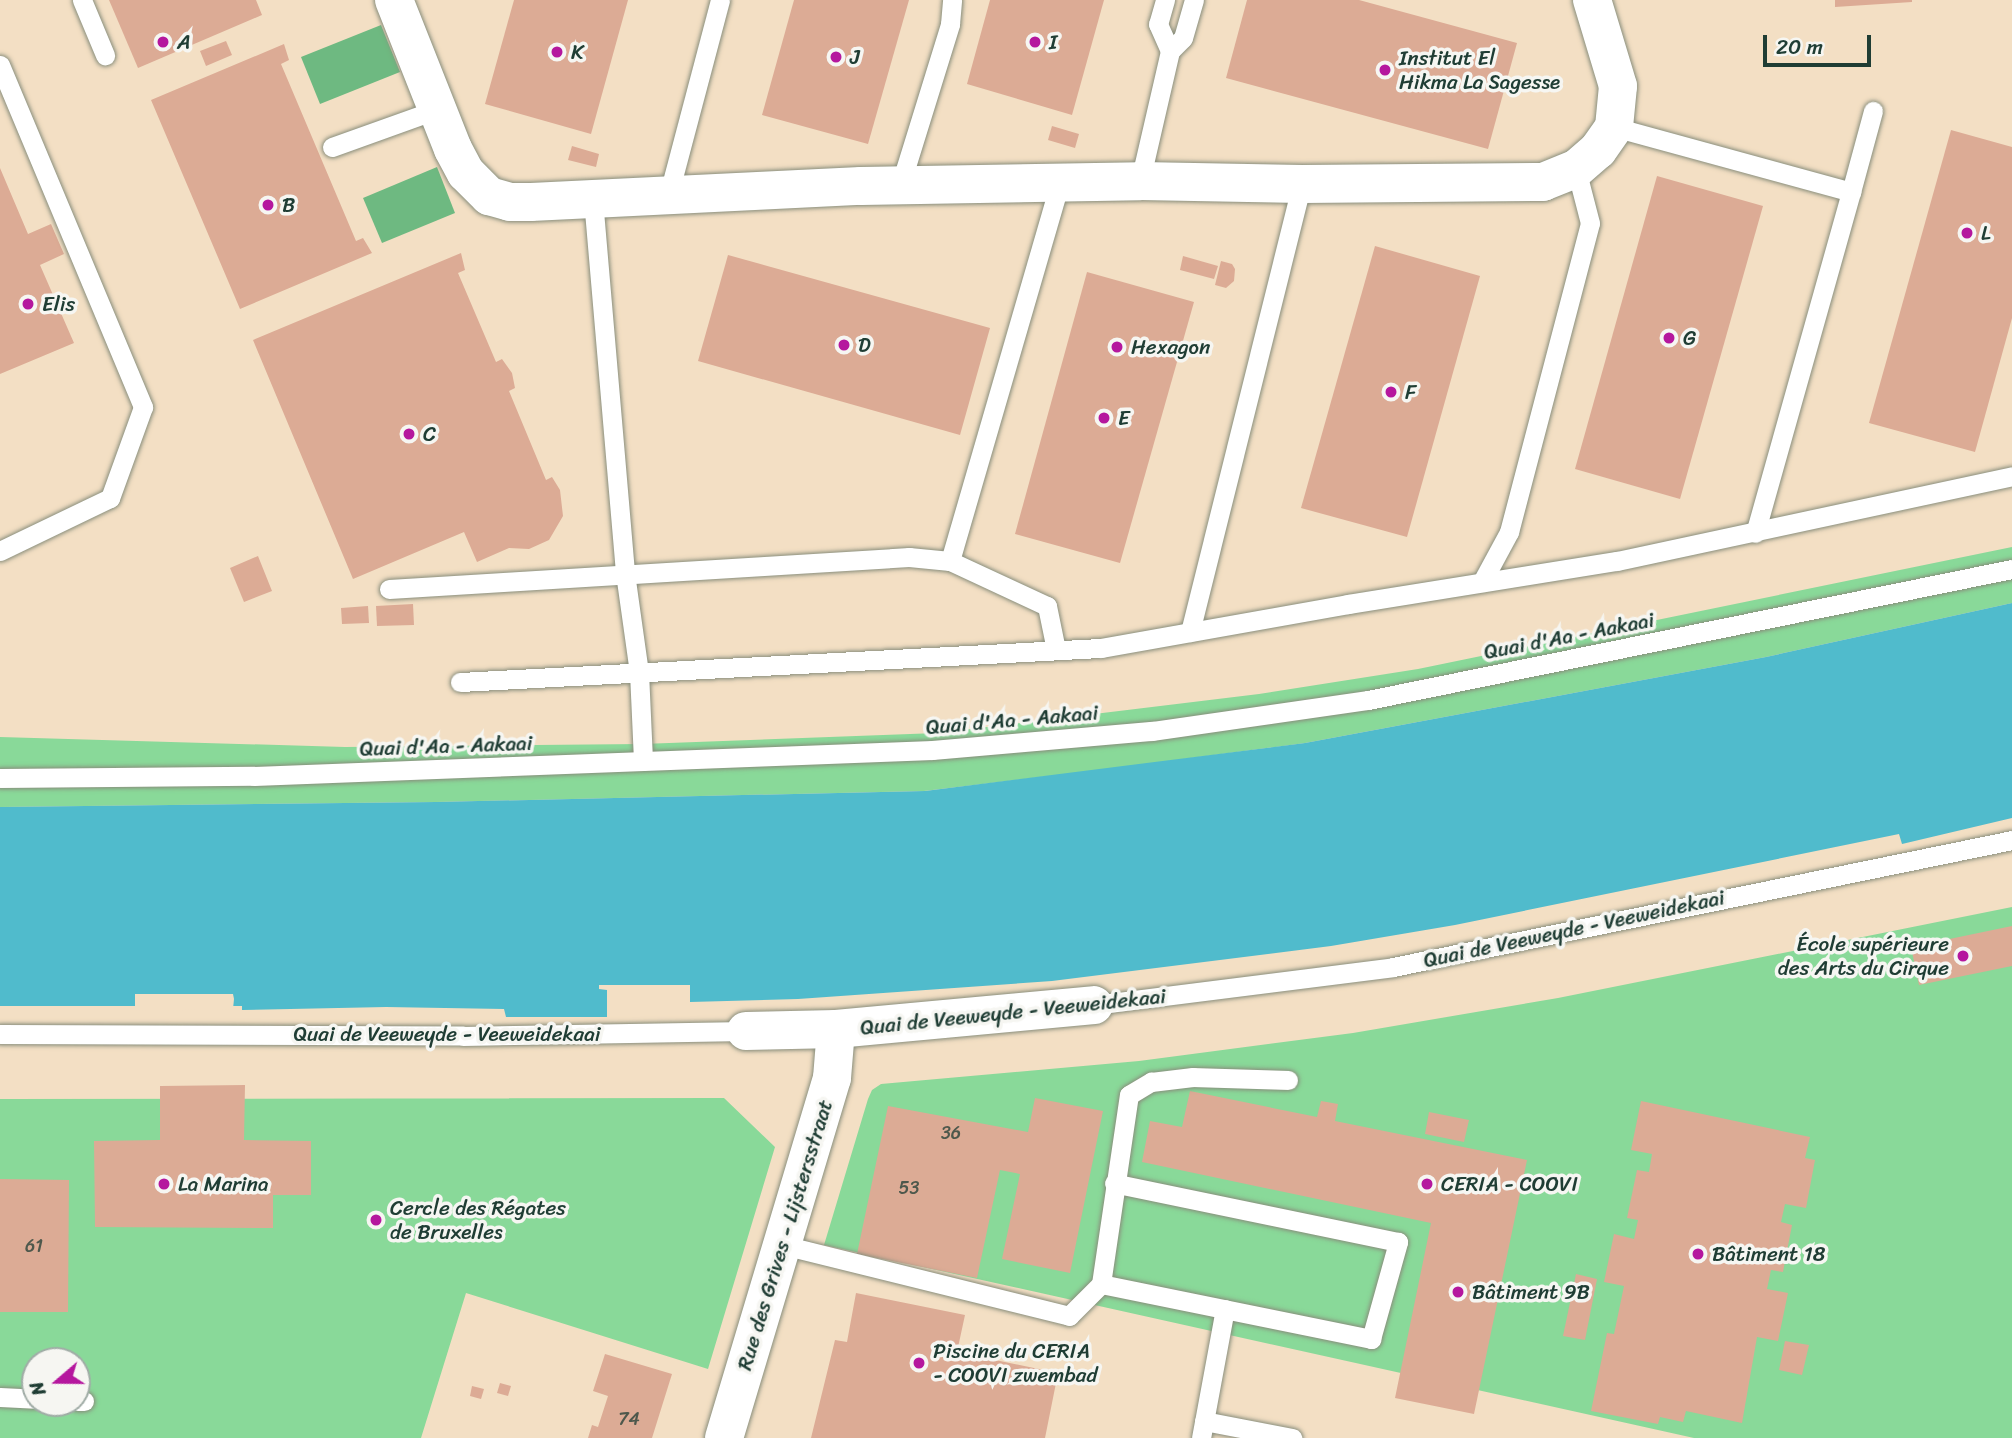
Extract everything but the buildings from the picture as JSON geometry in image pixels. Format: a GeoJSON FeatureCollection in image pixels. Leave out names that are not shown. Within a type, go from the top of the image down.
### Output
{"type":"FeatureCollection","features":[{"type":"Feature","properties":{"kind":"street"},"geometry":{"type":"LineString","coordinates":[[394,0],[466,173],[489,196],[510,202],[668,193],[1140,181],[1302,184],[1544,182],[1576,169],[1598,150],[1614,127],[1618,86],[1592,0]]}},
{"type":"Feature","properties":{"kind":"street","name":"Quai de Veeweyde - Veeweidekaai"},"geometry":{"type":"LineString","coordinates":[[746,1031],[836,1030],[1094,1006]]}},
{"type":"Feature","properties":{"kind":"street","name":"Rue des Grives - Lijstersstraat"},"geometry":{"type":"LineString","coordinates":[[724,1438],[832,1078],[836,1030]]}},
{"type":"Feature","properties":{"kind":"lane"},"geometry":{"type":"LineString","coordinates":[[82,0],[105,55]]}},
{"type":"Feature","properties":{"kind":"lane"},"geometry":{"type":"LineString","coordinates":[[668,193],[720,0]]}},
{"type":"Feature","properties":{"kind":"lane"},"geometry":{"type":"LineString","coordinates":[[900,186],[950,24],[952,0]]}},
{"type":"Feature","properties":{"kind":"lane"},"geometry":{"type":"LineString","coordinates":[[1165,0],[1158,24],[1170,51]]}},
{"type":"Feature","properties":{"kind":"lane"},"geometry":{"type":"LineString","coordinates":[[1140,181],[1170,51],[1184,38],[1194,0]]}},
{"type":"Feature","properties":{"kind":"lane"},"geometry":{"type":"LineString","coordinates":[[0,65],[143,407],[110,498],[0,551]]}},
{"type":"Feature","properties":{"kind":"lane"},"geometry":{"type":"LineString","coordinates":[[332,147],[438,108]]}},
{"type":"Feature","properties":{"kind":"lane"},"geometry":{"type":"LineString","coordinates":[[1755,533],[1873,111]]}},
{"type":"Feature","properties":{"kind":"lane"},"geometry":{"type":"LineString","coordinates":[[1614,127],[1851,192]]}},
{"type":"Feature","properties":{"kind":"lane"},"geometry":{"type":"LineString","coordinates":[[1482,582],[1509,532],[1590,223],[1576,169]]}},
{"type":"Feature","properties":{"kind":"lane"},"geometry":{"type":"LineString","coordinates":[[950,561],[1060,183]]}},
{"type":"Feature","properties":{"kind":"lane"},"geometry":{"type":"LineString","coordinates":[[1190,632],[1302,184]]}},
{"type":"Feature","properties":{"kind":"lane"},"geometry":{"type":"LineString","coordinates":[[593,199],[625,573],[639,671],[643,761]]}},
{"type":"Feature","properties":{"kind":"lane"},"geometry":{"type":"LineString","coordinates":[[460,682],[1101,648],[1617,561],[2012,476]]}},
{"type":"Feature","properties":{"kind":"lane"},"geometry":{"type":"LineString","coordinates":[[389,589],[909,557],[950,561],[1047,606],[1056,650]]}},
{"type":"Feature","properties":{"kind":"lane","name":"Quai d'Aa - Aakaai"},"geometry":{"type":"LineString","coordinates":[[0,778],[254,776],[933,750],[1152,731],[1368,700],[2012,569]]}},
{"type":"Feature","properties":{"kind":"lane","name":"Quai de Veeweyde - Veeweidekaai"},"geometry":{"type":"LineString","coordinates":[[1094,1006],[1393,967],[2012,840]]}},
{"type":"Feature","properties":{"kind":"lane","name":"Quai de Veeweyde - Veeweidekaai"},"geometry":{"type":"LineString","coordinates":[[0,1034],[463,1036],[746,1031]]}},
{"type":"Feature","properties":{"kind":"lane"},"geometry":{"type":"LineString","coordinates":[[783,1245],[1069,1316],[1101,1284],[1129,1095],[1152,1082],[1193,1077],[1288,1080]]}},
{"type":"Feature","properties":{"kind":"lane"},"geometry":{"type":"LineString","coordinates":[[1101,1284],[1371,1339],[1398,1242],[1114,1183]]}},
{"type":"Feature","properties":{"kind":"lane"},"geometry":{"type":"LineString","coordinates":[[1226,1309],[1202,1430],[1292,1438]]}},
{"type":"Feature","properties":{"kind":"lane"},"geometry":{"type":"LineString","coordinates":[[0,1397],[21,1398]]}},
{"type":"Feature","properties":{"kind":"green space"},"geometry":{"type":"Polygon","coordinates":[[[381,25],[400,72],[320,104],[301,57],[381,25]]]}},
{"type":"Feature","properties":{"kind":"green space"},"geometry":{"type":"Polygon","coordinates":[[[437,167],[455,213],[382,243],[363,198],[437,167]]]}},
{"type":"Feature","properties":{"kind":"green space"},"geometry":{"type":"Polygon","coordinates":[[[2012,547],[2012,603],[1766,657],[1305,743],[1116,768],[924,791],[436,802],[0,807],[0,737],[345,747],[642,744],[937,733],[1259,694],[1418,669],[2012,547]]]}},
{"type":"Feature","properties":{"kind":"green space","name":"CERIA - COOVI"},"geometry":{"type":"Polygon","coordinates":[[[2012,907],[2012,1438],[1694,1438],[824,1245],[868,1099],[872,1090],[881,1084],[1139,1061],[1353,1033],[1558,998],[2012,907]]]}},
{"type":"Feature","properties":{"kind":"green space","name":"Cercle des Régates de Bruxelles"},"geometry":{"type":"Polygon","coordinates":[[[724,1098],[775,1147],[708,1369],[466,1293],[421,1438],[0,1438],[0,1099],[724,1098]]]}},
{"type":"Feature","properties":{"kind":"water"},"geometry":{"type":"Polygon","coordinates":[[[2012,603],[2012,818],[1902,844],[1899,834],[1455,925],[1331,946],[1052,981],[798,999],[690,1002],[690,985],[599,985],[599,989],[607,990],[607,1017],[506,1017],[504,1009],[386,1007],[242,1010],[242,1006],[0,1006],[0,807],[436,802],[925,791],[1305,743],[1766,657],[2012,603]]]}},
{"type":"Feature","properties":{"kind":"pier"},"geometry":{"type":"Polygon","coordinates":[[[135,994],[233,994],[233,1009],[135,1011],[135,994]]]}},
{"type":"Feature","properties":{"kind":"place","name":"A"},"geometry":{"type":"Point","coordinates":[163,42]}},
{"type":"Feature","properties":{"kind":"place","name":"I"},"geometry":{"type":"Point","coordinates":[1035,42]}},
{"type":"Feature","properties":{"kind":"place","name":"K"},"geometry":{"type":"Point","coordinates":[557,52]}},
{"type":"Feature","properties":{"kind":"place","name":"J"},"geometry":{"type":"Point","coordinates":[836,57]}},
{"type":"Feature","properties":{"kind":"place","name":"Institut El Hikma La Sagesse"},"geometry":{"type":"Point","coordinates":[1385,70]}},
{"type":"Feature","properties":{"kind":"place","name":"B"},"geometry":{"type":"Point","coordinates":[268,205]}},
{"type":"Feature","properties":{"kind":"place","name":"L"},"geometry":{"type":"Point","coordinates":[1967,233]}},
{"type":"Feature","properties":{"kind":"place","name":"Elis"},"geometry":{"type":"Point","coordinates":[28,304]}},
{"type":"Feature","properties":{"kind":"place","name":"G"},"geometry":{"type":"Point","coordinates":[1669,338]}},
{"type":"Feature","properties":{"kind":"place","name":"D"},"geometry":{"type":"Point","coordinates":[844,345]}},
{"type":"Feature","properties":{"kind":"place","name":"Hexagon"},"geometry":{"type":"Point","coordinates":[1117,347]}},
{"type":"Feature","properties":{"kind":"place","name":"F"},"geometry":{"type":"Point","coordinates":[1391,392]}},
{"type":"Feature","properties":{"kind":"place","name":"E"},"geometry":{"type":"Point","coordinates":[1104,418]}},
{"type":"Feature","properties":{"kind":"place","name":"C"},"geometry":{"type":"Point","coordinates":[409,434]}},
{"type":"Feature","properties":{"kind":"place","name":"École supérieure des Arts du Cirque"},"geometry":{"type":"Point","coordinates":[1963,956]}},
{"type":"Feature","properties":{"kind":"place","name":"La Marina"},"geometry":{"type":"Point","coordinates":[164,1184]}},
{"type":"Feature","properties":{"kind":"place","name":"CERIA - COOVI"},"geometry":{"type":"Point","coordinates":[1427,1184]}},
{"type":"Feature","properties":{"kind":"place","name":"Cercle des Régates de Bruxelles"},"geometry":{"type":"Point","coordinates":[376,1220]}},
{"type":"Feature","properties":{"kind":"place","name":"Bâtiment 18"},"geometry":{"type":"Point","coordinates":[1698,1254]}},
{"type":"Feature","properties":{"kind":"place","name":"Bâtiment 9B"},"geometry":{"type":"Point","coordinates":[1458,1292]}},
{"type":"Feature","properties":{"kind":"place","name":"Piscine du CERIA - COOVI zwembad"},"geometry":{"type":"Point","coordinates":[919,1363]}}]}
